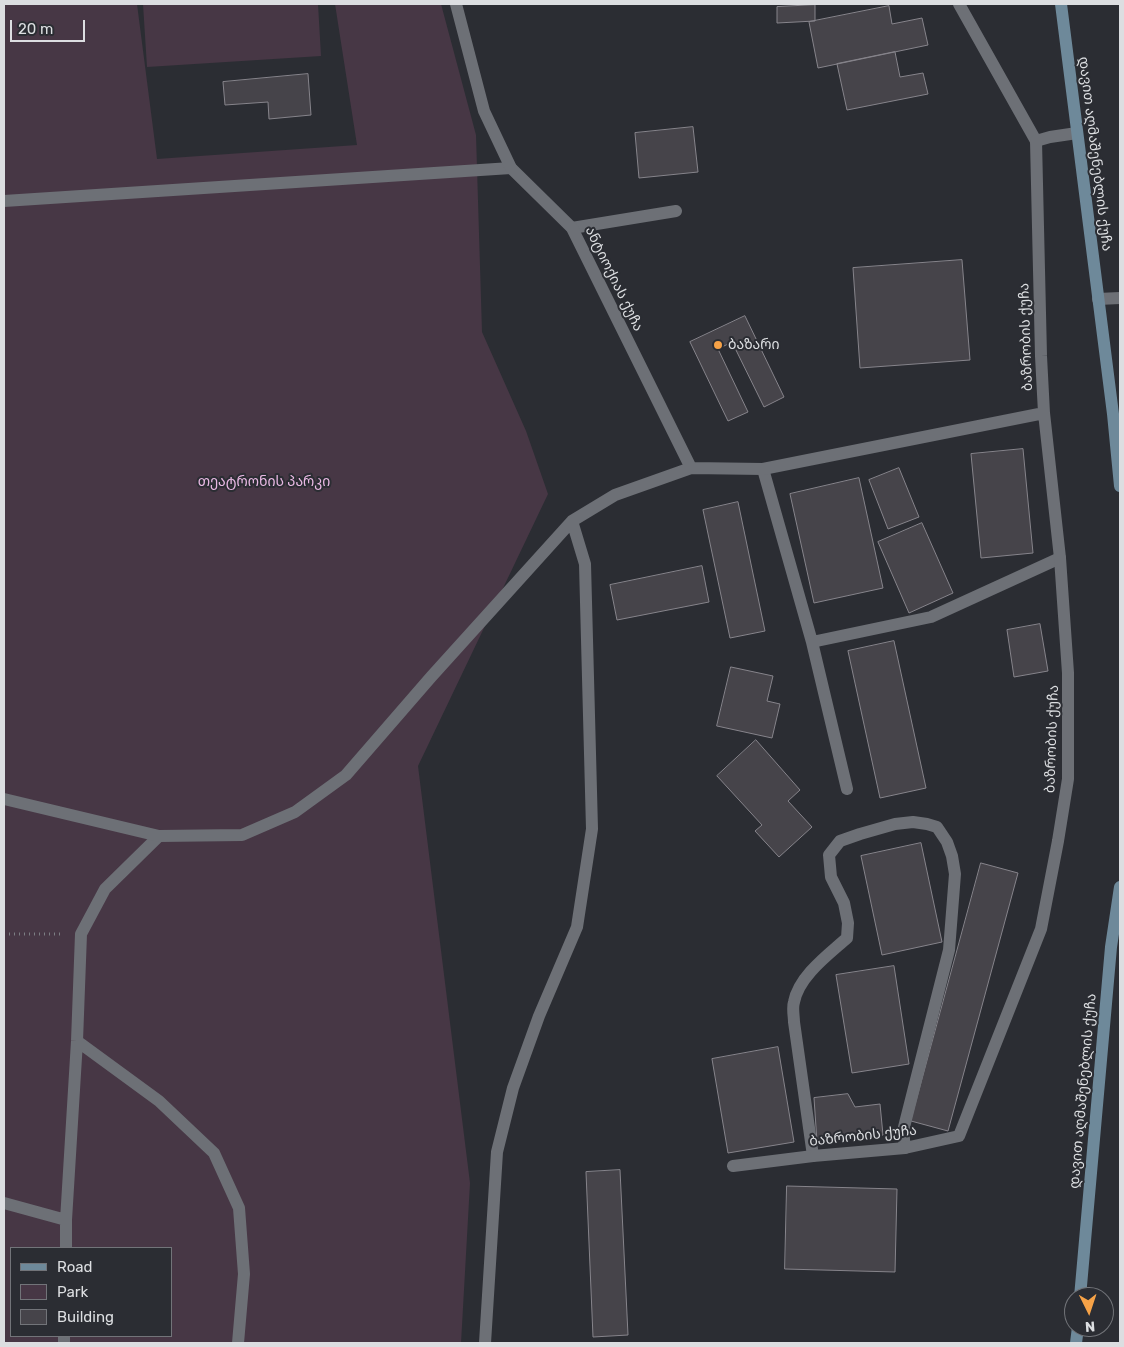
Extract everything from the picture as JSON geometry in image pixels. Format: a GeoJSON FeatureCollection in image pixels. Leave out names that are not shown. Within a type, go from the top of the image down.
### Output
{"type":"FeatureCollection","features":[{"type":"Feature","properties":{"kind":"main road","name":"დავით აღმაშენებლის ქუჩა"},"geometry":{"type":"LineString","coordinates":[[1062,4],[1113,414],[1120,486]]}},
{"type":"Feature","properties":{"kind":"main road","name":"დავით აღმაშენებლის ქუჩა"},"geometry":{"type":"LineString","coordinates":[[1081,1287],[1111,947],[1120,887]]}},
{"type":"Feature","properties":{"kind":"street","name":"ანტიოქიას ქუჩა"},"geometry":{"type":"LineString","coordinates":[[456,4],[484,111],[511,168],[572,228],[691,468]]}},
{"type":"Feature","properties":{"kind":"street"},"geometry":{"type":"LineString","coordinates":[[959,4],[1036,141],[1077,133]]}},
{"type":"Feature","properties":{"kind":"street","name":"ბაზრობის ქუჩა"},"geometry":{"type":"LineString","coordinates":[[733,1166],[813,1156],[905,1148],[959,1136],[1041,929],[1068,779],[1068,673],[1060,558],[1044,413],[1036,141]]}},
{"type":"Feature","properties":{"kind":"street"},"geometry":{"type":"LineString","coordinates":[[4,201],[511,168]]}},
{"type":"Feature","properties":{"kind":"street"},"geometry":{"type":"LineString","coordinates":[[572,228],[676,211]]}},
{"type":"Feature","properties":{"kind":"street"},"geometry":{"type":"LineString","coordinates":[[1098,299],[1120,298]]}},
{"type":"Feature","properties":{"kind":"street"},"geometry":{"type":"LineString","coordinates":[[4,799],[159,836],[242,835],[295,812],[346,775],[431,677],[572,521],[615,495],[691,468],[763,469],[1044,413]]}},
{"type":"Feature","properties":{"kind":"street"},"geometry":{"type":"LineString","coordinates":[[763,469],[812,642],[847,789]]}},
{"type":"Feature","properties":{"kind":"street"},"geometry":{"type":"LineString","coordinates":[[486,1343],[497,1152],[513,1088],[539,1016],[577,927],[592,829],[585,564],[572,521]]}},
{"type":"Feature","properties":{"kind":"street"},"geometry":{"type":"LineString","coordinates":[[812,642],[931,618],[1060,558]]}},
{"type":"Feature","properties":{"kind":"street"},"geometry":{"type":"LineString","coordinates":[[813,1156],[793,1004],[797,991],[812,970],[847,938],[848,923],[844,902],[831,877],[829,855],[840,841],[895,824],[913,822],[937,827],[947,842],[955,874],[949,950],[903,1131],[905,1148]]}},
{"type":"Feature","properties":{"kind":"street"},"geometry":{"type":"LineString","coordinates":[[66,1247],[81,934],[104,889],[159,836]]}},
{"type":"Feature","properties":{"kind":"street"},"geometry":{"type":"LineString","coordinates":[[76,1041],[159,1101],[214,1153],[239,1208],[244,1274],[238,1343]]}},
{"type":"Feature","properties":{"kind":"street"},"geometry":{"type":"LineString","coordinates":[[4,1203],[66,1220]]}},
{"type":"Feature","properties":{"kind":"path"},"geometry":{"type":"LineString","coordinates":[[4,934],[81,934]]}},
{"type":"Feature","properties":{"kind":"green space","name":"თეატრონის პარკი"},"geometry":{"type":"Polygon","coordinates":[[[4,4],[137,4],[157,159],[357,145],[335,4],[441,4],[476,135],[482,332],[526,431],[548,494],[418,766],[470,1183],[461,1343],[4,1343],[4,4]]]}},
{"type":"Feature","properties":{"kind":"green space"},"geometry":{"type":"Polygon","coordinates":[[[143,4],[318,4],[321,56],[147,67],[143,4]]]}},
{"type":"Feature","properties":{"kind":"building"},"geometry":{"type":"Polygon","coordinates":[[[815,5],[815,21],[777,23],[777,7],[815,5]]]}},
{"type":"Feature","properties":{"kind":"building"},"geometry":{"type":"Polygon","coordinates":[[[889,6],[892,24],[922,18],[928,45],[818,68],[809,22],[889,6]]]}},
{"type":"Feature","properties":{"kind":"building"},"geometry":{"type":"Polygon","coordinates":[[[895,52],[900,77],[923,73],[928,94],[847,110],[837,64],[895,52]]]}},
{"type":"Feature","properties":{"kind":"building"},"geometry":{"type":"Polygon","coordinates":[[[308,74],[311,115],[269,119],[268,102],[225,105],[223,82],[308,74]]]}},
{"type":"Feature","properties":{"kind":"building"},"geometry":{"type":"Polygon","coordinates":[[[693,127],[698,172],[639,178],[635,133],[693,127]]]}},
{"type":"Feature","properties":{"kind":"building"},"geometry":{"type":"Polygon","coordinates":[[[962,260],[970,360],[860,368],[853,268],[962,260]]]}},
{"type":"Feature","properties":{"kind":"building"},"geometry":{"type":"Polygon","coordinates":[[[745,316],[784,397],[764,407],[732,342],[718,349],[748,412],[728,421],[690,342],[745,316]]]}},
{"type":"Feature","properties":{"kind":"building"},"geometry":{"type":"Polygon","coordinates":[[[1023,449],[1033,553],[981,558],[971,454],[1023,449]]]}},
{"type":"Feature","properties":{"kind":"building"},"geometry":{"type":"Polygon","coordinates":[[[899,468],[919,517],[888,529],[869,480],[899,468]]]}},
{"type":"Feature","properties":{"kind":"building"},"geometry":{"type":"Polygon","coordinates":[[[859,478],[883,588],[814,603],[790,494],[859,478]]]}},
{"type":"Feature","properties":{"kind":"building"},"geometry":{"type":"Polygon","coordinates":[[[738,502],[765,631],[730,638],[703,510],[738,502]]]}},
{"type":"Feature","properties":{"kind":"building"},"geometry":{"type":"Polygon","coordinates":[[[922,523],[953,593],[909,613],[878,542],[922,523]]]}},
{"type":"Feature","properties":{"kind":"building"},"geometry":{"type":"Polygon","coordinates":[[[702,566],[709,602],[617,620],[610,585],[702,566]]]}},
{"type":"Feature","properties":{"kind":"building"},"geometry":{"type":"Polygon","coordinates":[[[1040,624],[1048,671],[1014,677],[1007,630],[1040,624]]]}},
{"type":"Feature","properties":{"kind":"building"},"geometry":{"type":"Polygon","coordinates":[[[894,641],[926,788],[880,798],[848,651],[894,641]]]}},
{"type":"Feature","properties":{"kind":"building"},"geometry":{"type":"Polygon","coordinates":[[[731,667],[773,676],[767,701],[780,704],[772,738],[717,726],[731,667]]]}},
{"type":"Feature","properties":{"kind":"building"},"geometry":{"type":"Polygon","coordinates":[[[756,740],[800,790],[788,801],[812,827],[779,857],[755,831],[762,825],[717,776],[756,740]]]}},
{"type":"Feature","properties":{"kind":"building"},"geometry":{"type":"Polygon","coordinates":[[[921,843],[942,942],[882,955],[861,856],[921,843]]]}},
{"type":"Feature","properties":{"kind":"building"},"geometry":{"type":"Polygon","coordinates":[[[981,863],[1018,873],[948,1131],[911,1121],[981,863]]]}},
{"type":"Feature","properties":{"kind":"building"},"geometry":{"type":"Polygon","coordinates":[[[894,966],[909,1064],[852,1073],[836,975],[894,966]]]}},
{"type":"Feature","properties":{"kind":"building"},"geometry":{"type":"Polygon","coordinates":[[[778,1047],[794,1142],[728,1153],[712,1059],[778,1047]]]}},
{"type":"Feature","properties":{"kind":"building"},"geometry":{"type":"Polygon","coordinates":[[[848,1094],[855,1107],[880,1104],[883,1135],[817,1142],[814,1098],[848,1094]]]}},
{"type":"Feature","properties":{"kind":"building"},"geometry":{"type":"Polygon","coordinates":[[[620,1170],[628,1335],[593,1337],[586,1172],[620,1170]]]}},
{"type":"Feature","properties":{"kind":"building"},"geometry":{"type":"Polygon","coordinates":[[[787,1186],[897,1189],[895,1272],[785,1269],[787,1186]]]}},
{"type":"Feature","properties":{"kind":"place","name":"ბაზარი"},"geometry":{"type":"Point","coordinates":[718,345]}}]}
